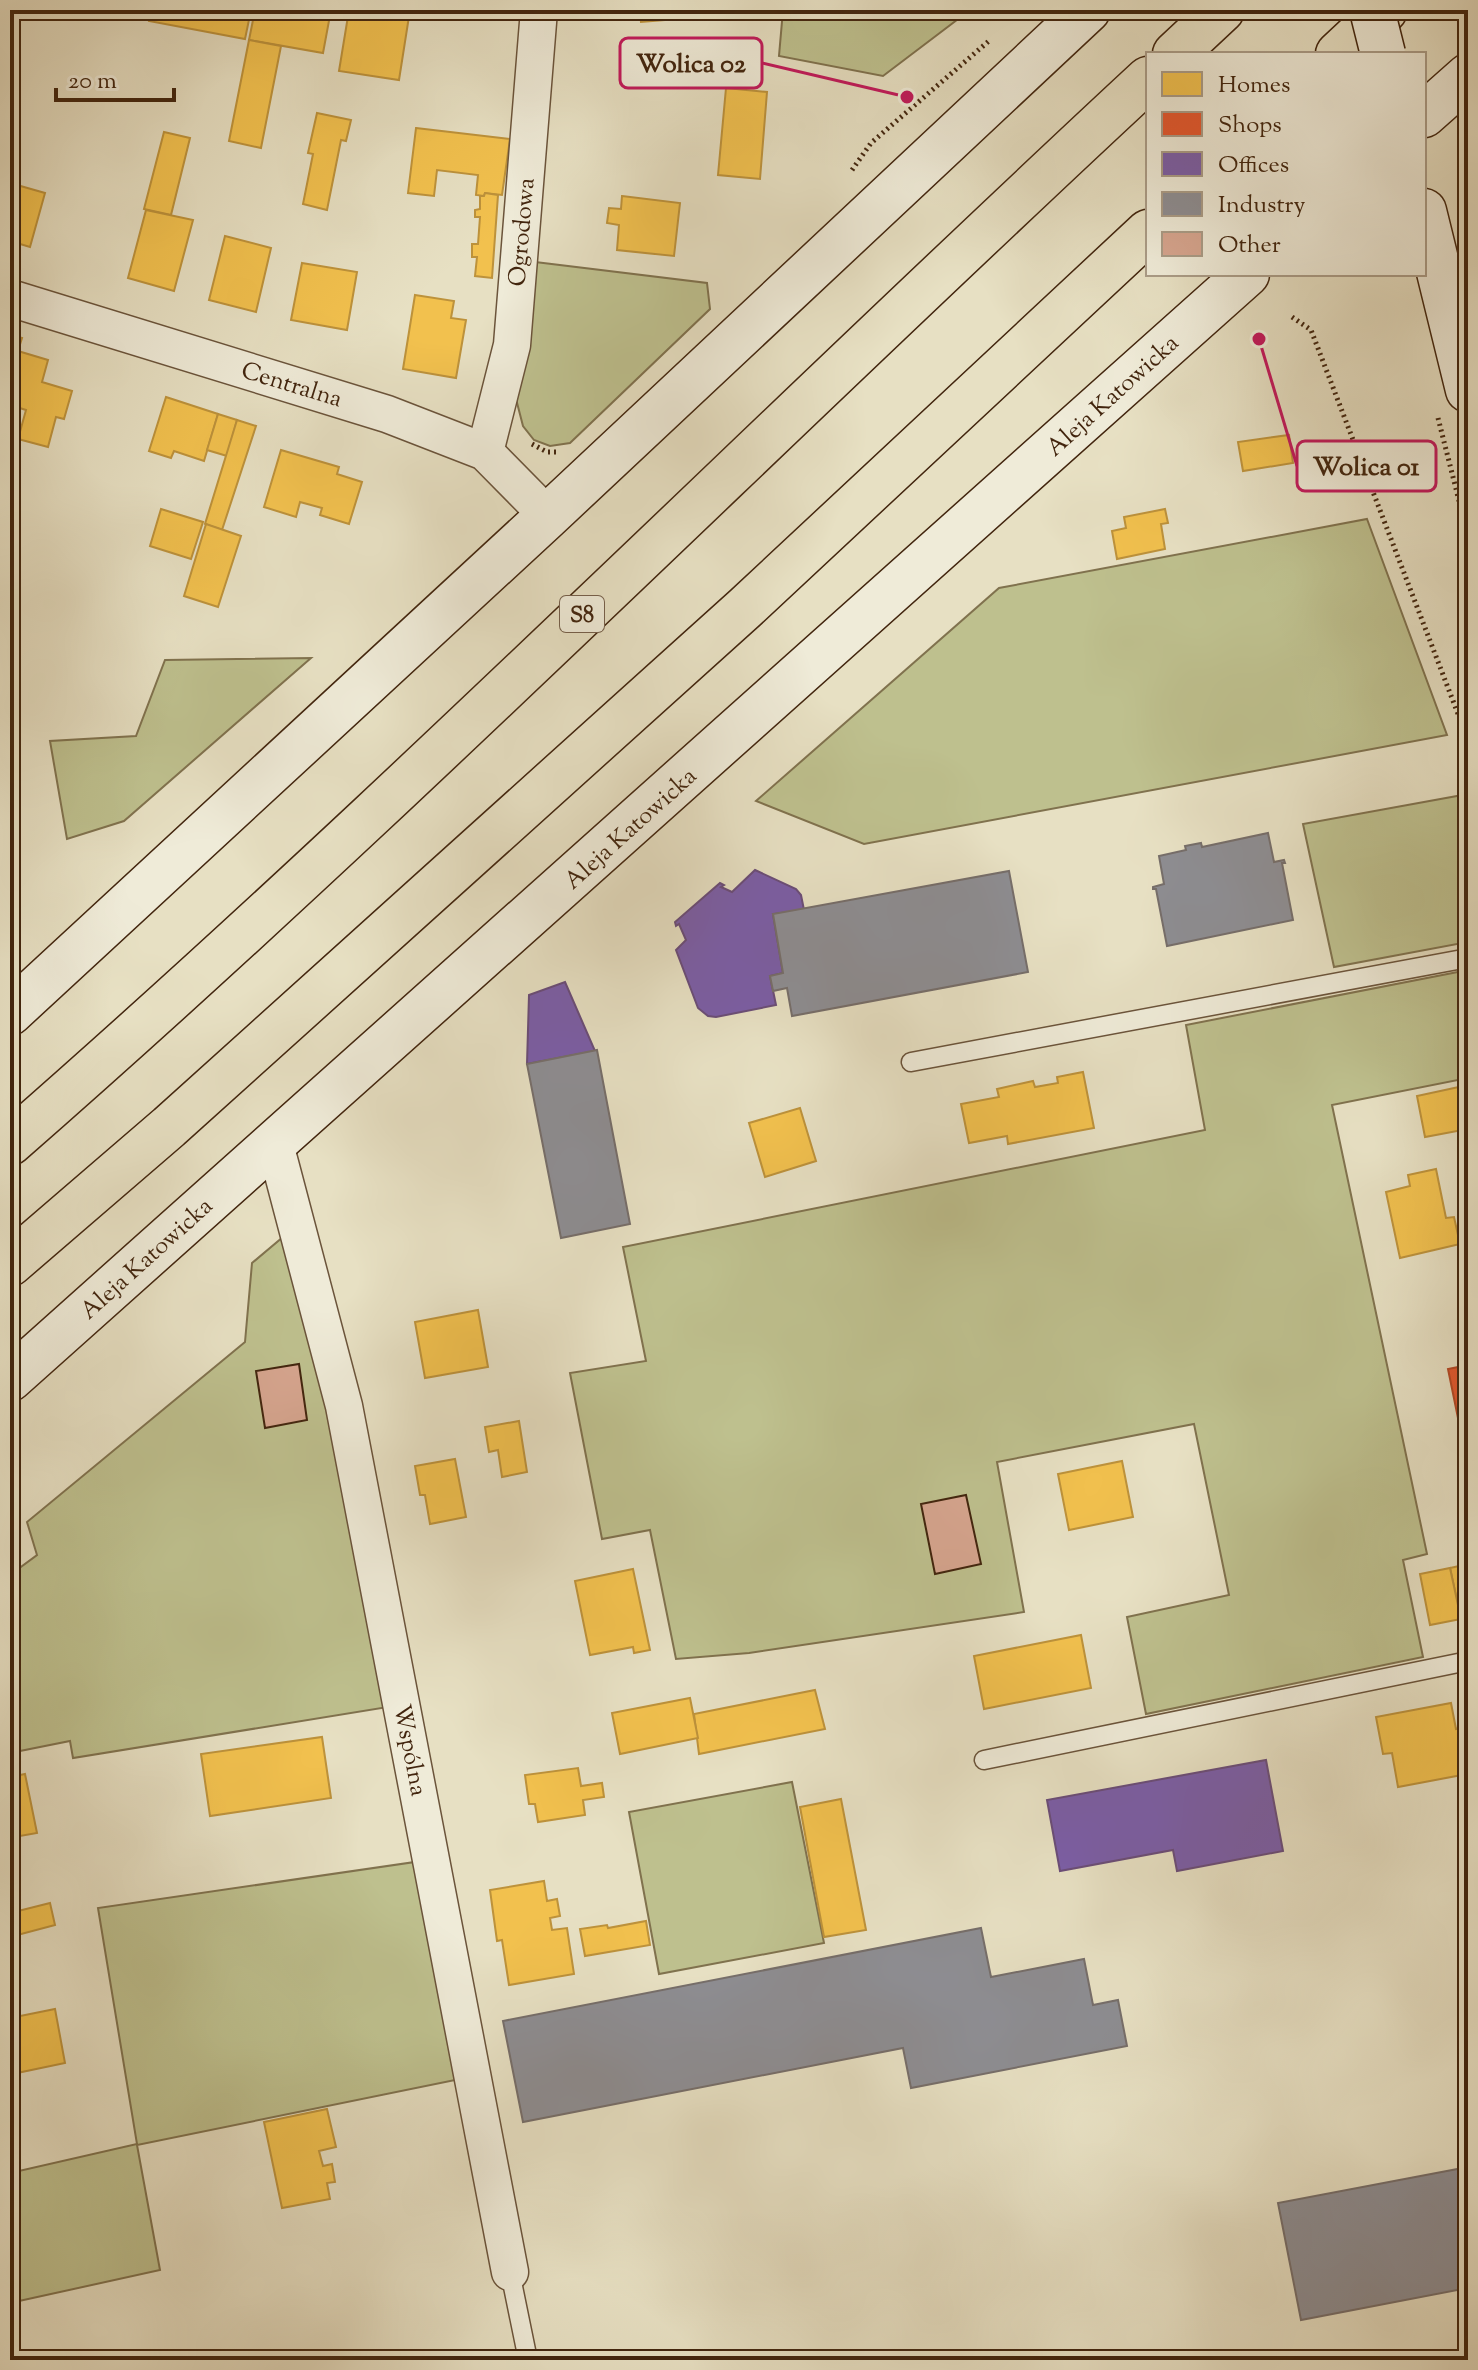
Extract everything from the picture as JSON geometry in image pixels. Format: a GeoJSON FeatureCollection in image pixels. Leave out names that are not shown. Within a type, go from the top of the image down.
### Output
{"type":"FeatureCollection","features":[{"type":"Feature","properties":{"kind":"highway"},"geometry":{"type":"LineString","coordinates":[[1177,52],[1222,10]]}},
{"type":"Feature","properties":{"kind":"highway"},"geometry":{"type":"LineString","coordinates":[[1340,52],[1385,10]]}},
{"type":"Feature","properties":{"kind":"highway","name":"S8"},"geometry":{"type":"LineString","coordinates":[[10,1143],[302,882],[1146,81]]}},
{"type":"Feature","properties":{"kind":"highway"},"geometry":{"type":"LineString","coordinates":[[10,1264],[169,1127],[745,608],[1146,234]]}},
{"type":"Feature","properties":{"kind":"street","name":"Ogrodowa"},"geometry":{"type":"LineString","coordinates":[[485,452],[512,345],[539,10]]}},
{"type":"Feature","properties":{"kind":"street"},"geometry":{"type":"LineString","coordinates":[[10,1013],[548,516],[1088,10]]}},
{"type":"Feature","properties":{"kind":"street"},"geometry":{"type":"LineString","coordinates":[[1372,10],[1382,52]]}},
{"type":"Feature","properties":{"kind":"street"},"geometry":{"type":"LineString","coordinates":[[1426,113],[1468,76]]}},
{"type":"Feature","properties":{"kind":"street"},"geometry":{"type":"LineString","coordinates":[[1426,220],[1468,390]]}},
{"type":"Feature","properties":{"kind":"street","name":"Aleja Katowicka"},"geometry":{"type":"LineString","coordinates":[[10,1379],[1245,276]]}},
{"type":"Feature","properties":{"kind":"street","name":"Centralna"},"geometry":{"type":"LineString","coordinates":[[10,298],[387,414],[485,452],[548,516]]}},
{"type":"Feature","properties":{"kind":"street","name":"Wspólna"},"geometry":{"type":"LineString","coordinates":[[275,1144],[344,1406],[510,2272]]}},
{"type":"Feature","properties":{"kind":"lane"},"geometry":{"type":"LineString","coordinates":[[911,1062],[1468,958]]}},
{"type":"Feature","properties":{"kind":"lane"},"geometry":{"type":"LineString","coordinates":[[984,1760],[1468,1661]]}},
{"type":"Feature","properties":{"kind":"lane","name":"Wspólna"},"geometry":{"type":"LineString","coordinates":[[510,2272],[528,2360]]}},
{"type":"Feature","properties":{"kind":"path"},"geometry":{"type":"LineString","coordinates":[[1292,317],[1311,330],[1468,740]]}},
{"type":"Feature","properties":{"kind":"green space"},"geometry":{"type":"Polygon","coordinates":[[[783,10],[970,10],[883,76],[779,56],[783,10]]]}},
{"type":"Feature","properties":{"kind":"green space"},"geometry":{"type":"Polygon","coordinates":[[[527,261],[707,283],[710,309],[570,443],[550,446],[534,440],[523,426],[515,395],[527,261]]]}},
{"type":"Feature","properties":{"kind":"green space"},"geometry":{"type":"Polygon","coordinates":[[[1367,519],[1447,735],[864,844],[756,801],[999,588],[1367,519]]]}},
{"type":"Feature","properties":{"kind":"green space"},"geometry":{"type":"Polygon","coordinates":[[[311,658],[124,821],[67,839],[50,741],[136,736],[165,660],[311,658]]]}},
{"type":"Feature","properties":{"kind":"green space"},"geometry":{"type":"Polygon","coordinates":[[[1468,794],[1468,942],[1334,967],[1303,824],[1468,794]]]}},
{"type":"Feature","properties":{"kind":"green space"},"geometry":{"type":"Polygon","coordinates":[[[1468,970],[1468,1078],[1332,1105],[1427,1554],[1403,1560],[1423,1657],[1146,1714],[1127,1617],[1229,1595],[1194,1424],[997,1462],[1024,1612],[749,1653],[676,1659],[650,1530],[602,1539],[570,1373],[646,1361],[623,1247],[1205,1130],[1186,1025],[1468,970]]]}},
{"type":"Feature","properties":{"kind":"green space"},"geometry":{"type":"Polygon","coordinates":[[[283,1237],[311,1318],[388,1707],[73,1758],[70,1741],[10,1753],[10,1575],[37,1555],[27,1522],[245,1342],[252,1263],[283,1237]]]}},
{"type":"Feature","properties":{"kind":"green space"},"geometry":{"type":"Polygon","coordinates":[[[792,1782],[824,1943],[659,1974],[629,1812],[792,1782]]]}},
{"type":"Feature","properties":{"kind":"green space"},"geometry":{"type":"Polygon","coordinates":[[[422,1861],[465,2078],[137,2145],[160,2270],[10,2303],[10,2173],[137,2144],[98,1908],[422,1861]]]}},
{"type":"Feature","properties":{"kind":"building: Homes"},"geometry":{"type":"Polygon","coordinates":[[[151,10],[251,10],[245,39],[149,21],[151,10]]]}},
{"type":"Feature","properties":{"kind":"building: Homes"},"geometry":{"type":"Polygon","coordinates":[[[255,10],[331,10],[323,53],[249,40],[255,10]]]}},
{"type":"Feature","properties":{"kind":"building: Homes"},"geometry":{"type":"Polygon","coordinates":[[[349,10],[410,10],[399,80],[339,71],[349,10]]]}},
{"type":"Feature","properties":{"kind":"building: Homes"},"geometry":{"type":"Polygon","coordinates":[[[640,10],[663,10],[664,20],[641,22],[640,10]]]}},
{"type":"Feature","properties":{"kind":"building: Homes"},"geometry":{"type":"Polygon","coordinates":[[[249,40],[281,46],[261,148],[229,141],[249,40]]]}},
{"type":"Feature","properties":{"kind":"building: Homes"},"geometry":{"type":"Polygon","coordinates":[[[726,88],[767,92],[760,179],[718,175],[726,88]]]}},
{"type":"Feature","properties":{"kind":"building: Homes"},"geometry":{"type":"Polygon","coordinates":[[[317,113],[351,120],[346,141],[341,140],[327,210],[303,204],[313,154],[308,153],[317,113]]]}},
{"type":"Feature","properties":{"kind":"building: Homes"},"geometry":{"type":"Polygon","coordinates":[[[416,128],[510,139],[502,195],[476,195],[478,175],[437,170],[434,196],[408,193],[416,128]]]}},
{"type":"Feature","properties":{"kind":"building: Homes"},"geometry":{"type":"Polygon","coordinates":[[[164,132],[190,138],[171,215],[144,209],[164,132]]]}},
{"type":"Feature","properties":{"kind":"building: Homes"},"geometry":{"type":"Polygon","coordinates":[[[10,183],[45,193],[30,247],[10,241],[10,183]]]}},
{"type":"Feature","properties":{"kind":"building: Homes"},"geometry":{"type":"Polygon","coordinates":[[[485,193],[498,195],[492,278],[475,276],[477,257],[472,257],[472,244],[478,244],[480,217],[475,217],[475,210],[480,209],[480,196],[485,193]]]}},
{"type":"Feature","properties":{"kind":"building: Homes"},"geometry":{"type":"Polygon","coordinates":[[[622,196],[680,203],[674,256],[617,250],[619,225],[607,223],[609,208],[621,209],[622,196]]]}},
{"type":"Feature","properties":{"kind":"building: Homes"},"geometry":{"type":"Polygon","coordinates":[[[146,210],[193,220],[174,291],[128,278],[146,210]]]}},
{"type":"Feature","properties":{"kind":"building: Homes"},"geometry":{"type":"Polygon","coordinates":[[[225,236],[271,248],[256,312],[209,300],[225,236]]]}},
{"type":"Feature","properties":{"kind":"building: Homes"},"geometry":{"type":"Polygon","coordinates":[[[302,263],[357,272],[347,330],[291,320],[302,263]]]}},
{"type":"Feature","properties":{"kind":"building: Homes"},"geometry":{"type":"Polygon","coordinates":[[[415,295],[454,301],[451,318],[466,320],[456,378],[403,369],[415,295]]]}},
{"type":"Feature","properties":{"kind":"building: Homes"},"geometry":{"type":"Polygon","coordinates":[[[10,335],[22,338],[18,351],[48,360],[42,382],[72,391],[64,419],[56,417],[48,447],[18,439],[26,410],[10,405],[10,335]]]}},
{"type":"Feature","properties":{"kind":"building: Homes"},"geometry":{"type":"Polygon","coordinates":[[[166,397],[218,414],[204,461],[174,451],[171,458],[149,451],[166,397]]]}},
{"type":"Feature","properties":{"kind":"building: Homes"},"geometry":{"type":"Polygon","coordinates":[[[218,414],[237,420],[227,456],[207,450],[218,414]]]}},
{"type":"Feature","properties":{"kind":"building: Homes"},"geometry":{"type":"Polygon","coordinates":[[[237,420],[256,426],[222,530],[205,524],[237,420]]]}},
{"type":"Feature","properties":{"kind":"building: Homes"},"geometry":{"type":"Polygon","coordinates":[[[1289,435],[1293,463],[1243,471],[1238,442],[1289,435]]]}},
{"type":"Feature","properties":{"kind":"building: Homes"},"geometry":{"type":"Polygon","coordinates":[[[281,450],[339,467],[337,474],[362,482],[349,524],[320,515],[322,508],[300,502],[296,517],[264,507],[281,450]]]}},
{"type":"Feature","properties":{"kind":"building: Homes"},"geometry":{"type":"Polygon","coordinates":[[[10,471],[20,473],[15,500],[10,499],[10,471]]]}},
{"type":"Feature","properties":{"kind":"building: Homes"},"geometry":{"type":"Polygon","coordinates":[[[161,509],[203,522],[191,559],[150,546],[161,509]]]}},
{"type":"Feature","properties":{"kind":"building: Homes"},"geometry":{"type":"Polygon","coordinates":[[[1165,509],[1168,523],[1161,524],[1165,549],[1117,559],[1112,531],[1126,528],[1124,517],[1165,509]]]}},
{"type":"Feature","properties":{"kind":"building: Homes"},"geometry":{"type":"Polygon","coordinates":[[[206,524],[241,536],[218,607],[184,596],[206,524]]]}},
{"type":"Feature","properties":{"kind":"building: Homes"},"geometry":{"type":"Polygon","coordinates":[[[1083,1072],[1094,1128],[1008,1144],[1007,1136],[969,1143],[961,1104],[999,1097],[997,1089],[1033,1081],[1035,1087],[1058,1083],[1057,1077],[1083,1072]]]}},
{"type":"Feature","properties":{"kind":"building: Homes"},"geometry":{"type":"Polygon","coordinates":[[[1468,1085],[1468,1129],[1425,1137],[1417,1096],[1468,1085]]]}},
{"type":"Feature","properties":{"kind":"building: Homes"},"geometry":{"type":"Polygon","coordinates":[[[800,1108],[816,1161],[765,1177],[749,1123],[800,1108]]]}},
{"type":"Feature","properties":{"kind":"building: Homes"},"geometry":{"type":"Polygon","coordinates":[[[1436,1169],[1446,1218],[1454,1217],[1460,1244],[1400,1258],[1386,1192],[1410,1186],[1408,1175],[1436,1169]]]}},
{"type":"Feature","properties":{"kind":"building: Homes"},"geometry":{"type":"Polygon","coordinates":[[[478,1310],[488,1367],[425,1378],[415,1322],[478,1310]]]}},
{"type":"Feature","properties":{"kind":"building: Homes"},"geometry":{"type":"Polygon","coordinates":[[[519,1421],[527,1472],[502,1477],[498,1450],[489,1452],[485,1427],[519,1421]]]}},
{"type":"Feature","properties":{"kind":"building: Homes"},"geometry":{"type":"Polygon","coordinates":[[[455,1459],[466,1517],[430,1524],[425,1495],[420,1495],[415,1466],[455,1459]]]}},
{"type":"Feature","properties":{"kind":"building: Homes"},"geometry":{"type":"Polygon","coordinates":[[[1122,1461],[1133,1517],[1069,1530],[1058,1474],[1122,1461]]]}},
{"type":"Feature","properties":{"kind":"building: Homes"},"geometry":{"type":"Polygon","coordinates":[[[1468,1564],[1468,1617],[1461,1619],[1450,1568],[1468,1564]]]}},
{"type":"Feature","properties":{"kind":"building: Homes"},"geometry":{"type":"Polygon","coordinates":[[[1450,1568],[1461,1619],[1430,1625],[1420,1574],[1450,1568]]]}},
{"type":"Feature","properties":{"kind":"building: Homes"},"geometry":{"type":"Polygon","coordinates":[[[633,1569],[650,1650],[634,1653],[633,1647],[590,1655],[575,1581],[633,1569]]]}},
{"type":"Feature","properties":{"kind":"building: Homes"},"geometry":{"type":"Polygon","coordinates":[[[1081,1635],[1091,1688],[984,1709],[974,1656],[1081,1635]]]}},
{"type":"Feature","properties":{"kind":"building: Homes"},"geometry":{"type":"Polygon","coordinates":[[[815,1690],[825,1729],[699,1754],[694,1714],[815,1690]]]}},
{"type":"Feature","properties":{"kind":"building: Homes"},"geometry":{"type":"Polygon","coordinates":[[[690,1698],[698,1738],[620,1754],[612,1713],[690,1698]]]}},
{"type":"Feature","properties":{"kind":"building: Homes"},"geometry":{"type":"Polygon","coordinates":[[[1451,1703],[1456,1729],[1468,1727],[1468,1781],[1463,1782],[1462,1775],[1398,1787],[1392,1753],[1383,1754],[1376,1717],[1451,1703]]]}},
{"type":"Feature","properties":{"kind":"building: Homes"},"geometry":{"type":"Polygon","coordinates":[[[322,1737],[331,1798],[210,1816],[201,1754],[322,1737]]]}},
{"type":"Feature","properties":{"kind":"building: Homes"},"geometry":{"type":"Polygon","coordinates":[[[578,1768],[581,1786],[602,1783],[604,1797],[583,1800],[585,1815],[538,1822],[535,1804],[529,1804],[525,1775],[578,1768]]]}},
{"type":"Feature","properties":{"kind":"building: Homes"},"geometry":{"type":"Polygon","coordinates":[[[25,1774],[37,1833],[14,1837],[17,1850],[10,1851],[10,1777],[25,1774]]]}},
{"type":"Feature","properties":{"kind":"building: Homes"},"geometry":{"type":"Polygon","coordinates":[[[841,1799],[866,1930],[824,1937],[800,1807],[841,1799]]]}},
{"type":"Feature","properties":{"kind":"building: Homes"},"geometry":{"type":"Polygon","coordinates":[[[544,1881],[547,1901],[557,1899],[560,1916],[550,1918],[552,1930],[567,1928],[574,1974],[509,1985],[502,1940],[497,1941],[490,1890],[544,1881]]]}},
{"type":"Feature","properties":{"kind":"building: Homes"},"geometry":{"type":"Polygon","coordinates":[[[50,1903],[55,1925],[10,1937],[10,1913],[50,1903]]]}},
{"type":"Feature","properties":{"kind":"building: Homes"},"geometry":{"type":"Polygon","coordinates":[[[646,1921],[650,1945],[585,1956],[580,1929],[646,1921]]]}},
{"type":"Feature","properties":{"kind":"building: Homes"},"geometry":{"type":"Polygon","coordinates":[[[55,2009],[65,2063],[17,2073],[13,2054],[10,2055],[10,2018],[55,2009]]]}},
{"type":"Feature","properties":{"kind":"building: Homes"},"geometry":{"type":"Polygon","coordinates":[[[327,2109],[336,2147],[319,2151],[323,2166],[332,2164],[335,2182],[327,2183],[330,2199],[282,2208],[264,2122],[327,2109]]]}},
{"type":"Feature","properties":{"kind":"building: Shops"},"geometry":{"type":"Polygon","coordinates":[[[1468,1365],[1468,1467],[1448,1369],[1468,1365]]]}},
{"type":"Feature","properties":{"kind":"building: Offices"},"geometry":{"type":"Polygon","coordinates":[[[755,870],[796,889],[801,895],[804,910],[773,914],[783,973],[770,976],[776,1005],[708,1016],[698,1008],[676,950],[686,940],[675,922],[720,883],[724,885],[721,887],[732,892],[755,870]]]}},
{"type":"Feature","properties":{"kind":"building: Offices"},"geometry":{"type":"Polygon","coordinates":[[[565,982],[595,1051],[527,1064],[529,995],[565,982]]]}},
{"type":"Feature","properties":{"kind":"building: Offices"},"geometry":{"type":"Polygon","coordinates":[[[1266,1760],[1283,1851],[1177,1871],[1173,1850],[1060,1871],[1047,1800],[1266,1760]]]}},
{"type":"Feature","properties":{"kind":"building: Industry"},"geometry":{"type":"Polygon","coordinates":[[[1268,833],[1274,862],[1284,860],[1285,863],[1282,863],[1293,920],[1167,946],[1156,889],[1153,889],[1164,884],[1159,856],[1186,850],[1185,846],[1201,843],[1202,847],[1268,833]]]}},
{"type":"Feature","properties":{"kind":"building: Industry"},"geometry":{"type":"Polygon","coordinates":[[[1009,871],[1028,972],[792,1016],[787,988],[773,991],[770,976],[783,973],[773,914],[1009,871]]]}},
{"type":"Feature","properties":{"kind":"building: Industry"},"geometry":{"type":"Polygon","coordinates":[[[597,1050],[630,1224],[561,1238],[527,1064],[597,1050]]]}},
{"type":"Feature","properties":{"kind":"building: Industry"},"geometry":{"type":"Polygon","coordinates":[[[981,1928],[991,1977],[1084,1959],[1093,2005],[1118,2000],[1127,2046],[911,2088],[903,2048],[523,2122],[503,2021],[981,1928]]]}},
{"type":"Feature","properties":{"kind":"building: Industry"},"geometry":{"type":"Polygon","coordinates":[[[1468,2167],[1468,2288],[1301,2320],[1278,2203],[1468,2167]]]}},
{"type":"Feature","properties":{"kind":"building: Other"},"geometry":{"type":"Polygon","coordinates":[[[299,1364],[307,1420],[265,1428],[256,1371],[299,1364]]]}},
{"type":"Feature","properties":{"kind":"building: Other"},"geometry":{"type":"Polygon","coordinates":[[[966,1495],[981,1564],[935,1574],[921,1504],[966,1495]]]}},
{"type":"Feature","properties":{"kind":"place","name":"Wolica 02"},"geometry":{"type":"Point","coordinates":[907,97]}},
{"type":"Feature","properties":{"kind":"place","name":"Wolica 01"},"geometry":{"type":"Point","coordinates":[1259,339]}}]}
